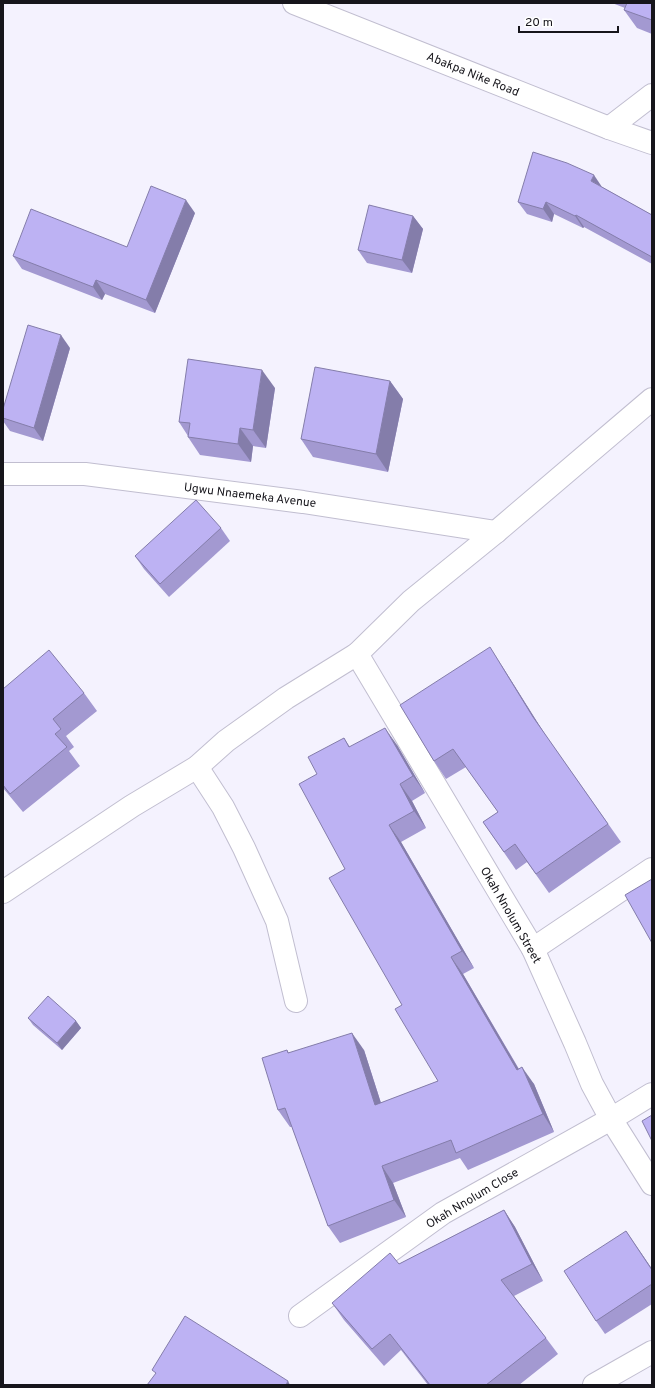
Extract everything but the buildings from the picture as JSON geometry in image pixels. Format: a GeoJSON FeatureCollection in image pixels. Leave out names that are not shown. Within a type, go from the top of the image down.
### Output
{"type":"FeatureCollection","features":[{"type":"Feature","properties":{"kind":"street","name":"Abakpa Nike Road"},"geometry":{"type":"LineString","coordinates":[[294,3],[609,128],[652,143]]}},
{"type":"Feature","properties":{"kind":"street"},"geometry":{"type":"LineString","coordinates":[[609,128],[652,95]]}},
{"type":"Feature","properties":{"kind":"street"},"geometry":{"type":"LineString","coordinates":[[3,892],[132,806],[197,767],[226,741],[280,702],[358,654],[411,601],[496,532],[652,400]]}},
{"type":"Feature","properties":{"kind":"street","name":"Ugwu Nnaemeka Avenue"},"geometry":{"type":"LineString","coordinates":[[3,474],[85,474],[303,502],[496,532]]}},
{"type":"Feature","properties":{"kind":"street","name":"Okah Nnolum Street"},"geometry":{"type":"LineString","coordinates":[[358,654],[532,949],[592,1084],[611,1119],[652,1184]]}},
{"type":"Feature","properties":{"kind":"street"},"geometry":{"type":"LineString","coordinates":[[197,767],[223,807],[244,848],[277,921],[296,1001]]}},
{"type":"Feature","properties":{"kind":"street"},"geometry":{"type":"LineString","coordinates":[[532,949],[652,869]]}},
{"type":"Feature","properties":{"kind":"street","name":"Okah Nnolum Close"},"geometry":{"type":"LineString","coordinates":[[300,1316],[443,1213],[611,1119],[652,1094]]}},
{"type":"Feature","properties":{"kind":"street"},"geometry":{"type":"LineString","coordinates":[[594,1385],[652,1352]]}}]}
